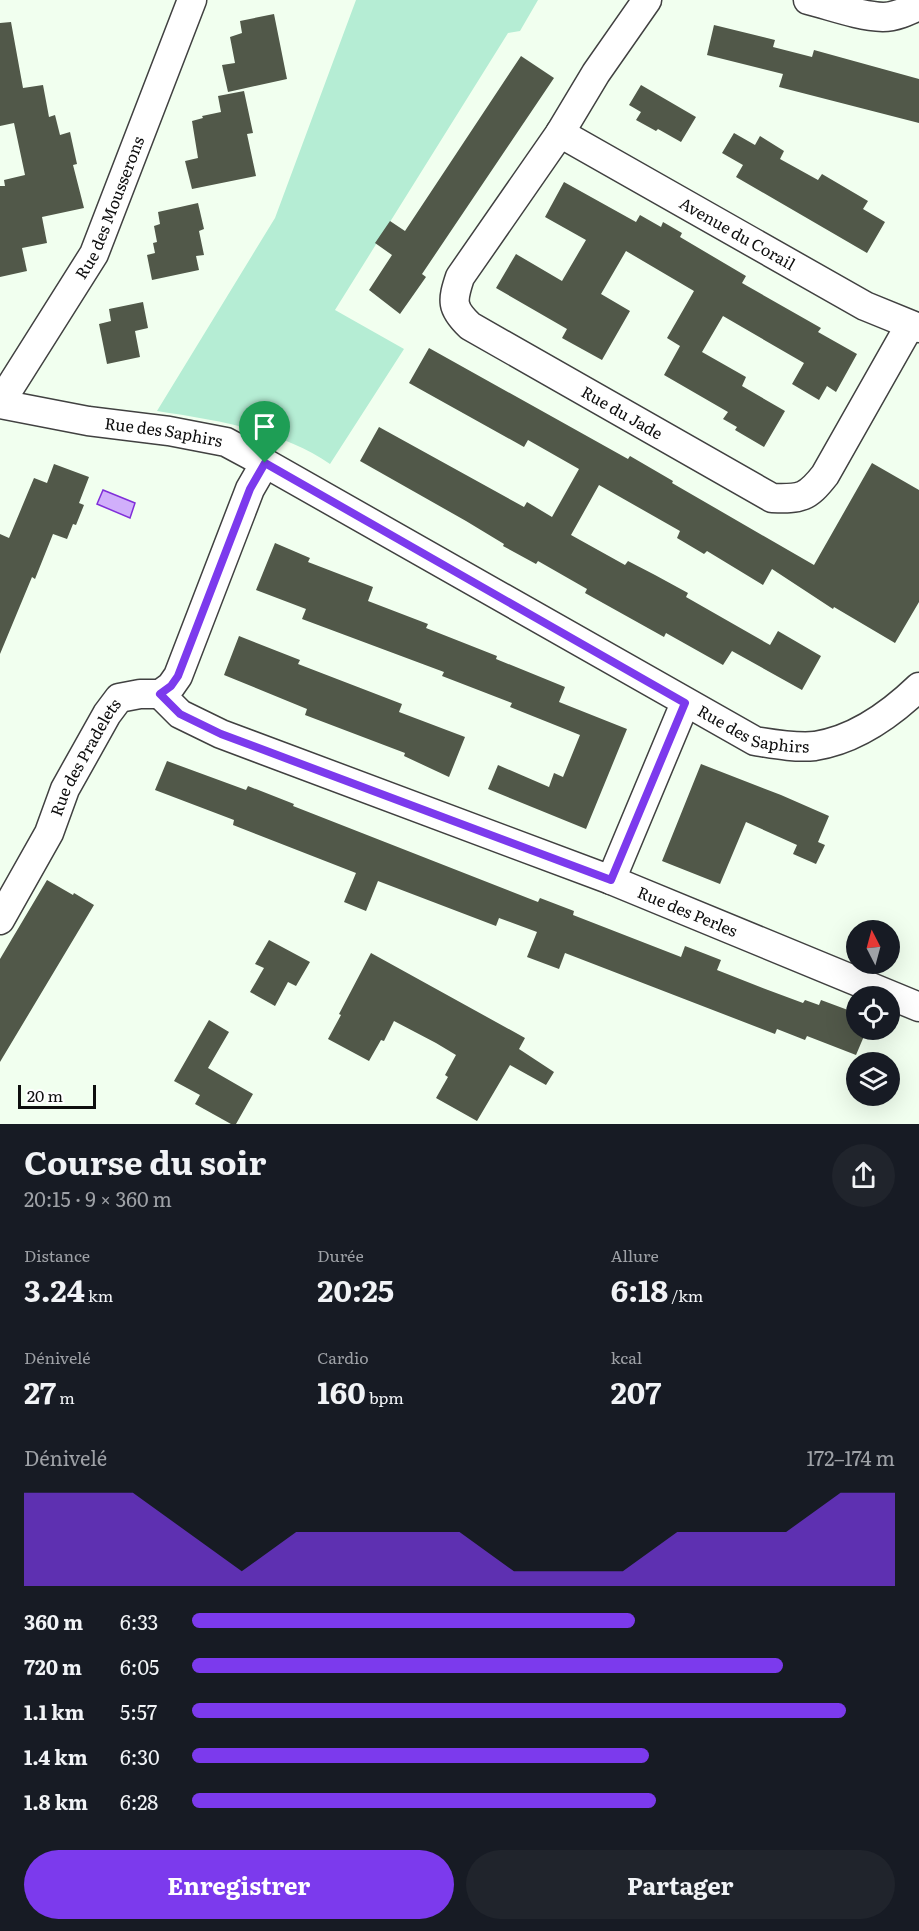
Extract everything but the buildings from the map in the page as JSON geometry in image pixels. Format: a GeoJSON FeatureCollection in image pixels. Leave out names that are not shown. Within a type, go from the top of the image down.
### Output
{"type":"FeatureCollection","features":[{"type":"Feature","properties":{"kind":"street","name":"Rue des Mousserons"},"geometry":{"type":"LineString","coordinates":[[0,404],[94,254],[192,0]]}},
{"type":"Feature","properties":{"kind":"street","name":"Rue du Jade"},"geometry":{"type":"LineString","coordinates":[[647,0],[596,73],[560,133],[460,277],[454,306],[460,317],[470,326],[772,498],[794,499],[812,491],[825,475],[915,326]]}},
{"type":"Feature","properties":{"kind":"street"},"geometry":{"type":"LineString","coordinates":[[808,0],[884,17],[919,6]]}},
{"type":"Feature","properties":{"kind":"street","name":"Avenue du Corail"},"geometry":{"type":"LineString","coordinates":[[560,133],[865,306],[915,326]]}},
{"type":"Feature","properties":{"kind":"street","name":"Rue des Saphirs"},"geometry":{"type":"LineString","coordinates":[[0,404],[88,421],[169,431],[226,442],[754,741],[784,746],[815,746],[848,736],[876,722],[919,687]]}},
{"type":"Feature","properties":{"kind":"street"},"geometry":{"type":"LineString","coordinates":[[160,694],[171,686],[178,676],[250,489],[265,463]]}},
{"type":"Feature","properties":{"kind":"street","name":"Rue des Pradelets"},"geometry":{"type":"LineString","coordinates":[[0,920],[49,833],[65,789],[107,714],[119,698],[140,694],[160,694]]}},
{"type":"Feature","properties":{"kind":"street","name":"Rue des Perles"},"geometry":{"type":"LineString","coordinates":[[160,694],[180,714],[221,734],[611,880],[919,1006]]}},
{"type":"Feature","properties":{"kind":"street"},"geometry":{"type":"LineString","coordinates":[[611,880],[685,703]]}},
{"type":"Feature","properties":{"kind":"green space"},"geometry":{"type":"Polygon","coordinates":[[[356,0],[538,0],[520,31],[508,33],[335,310],[404,349],[330,464],[311,452],[247,428],[157,411],[275,218],[356,0]]]}},
{"type":"Feature","properties":{"kind":"shaded area"},"geometry":{"type":"Polygon","coordinates":[[[103,490],[135,503],[130,518],[97,504],[103,490]]]}},
{"type":"Feature","properties":{"kind":"route"},"geometry":{"type":"LineString","coordinates":[[265,463],[685,703],[611,880],[221,734],[180,714],[160,694],[171,686],[178,676],[250,489],[265,463]]}}]}
